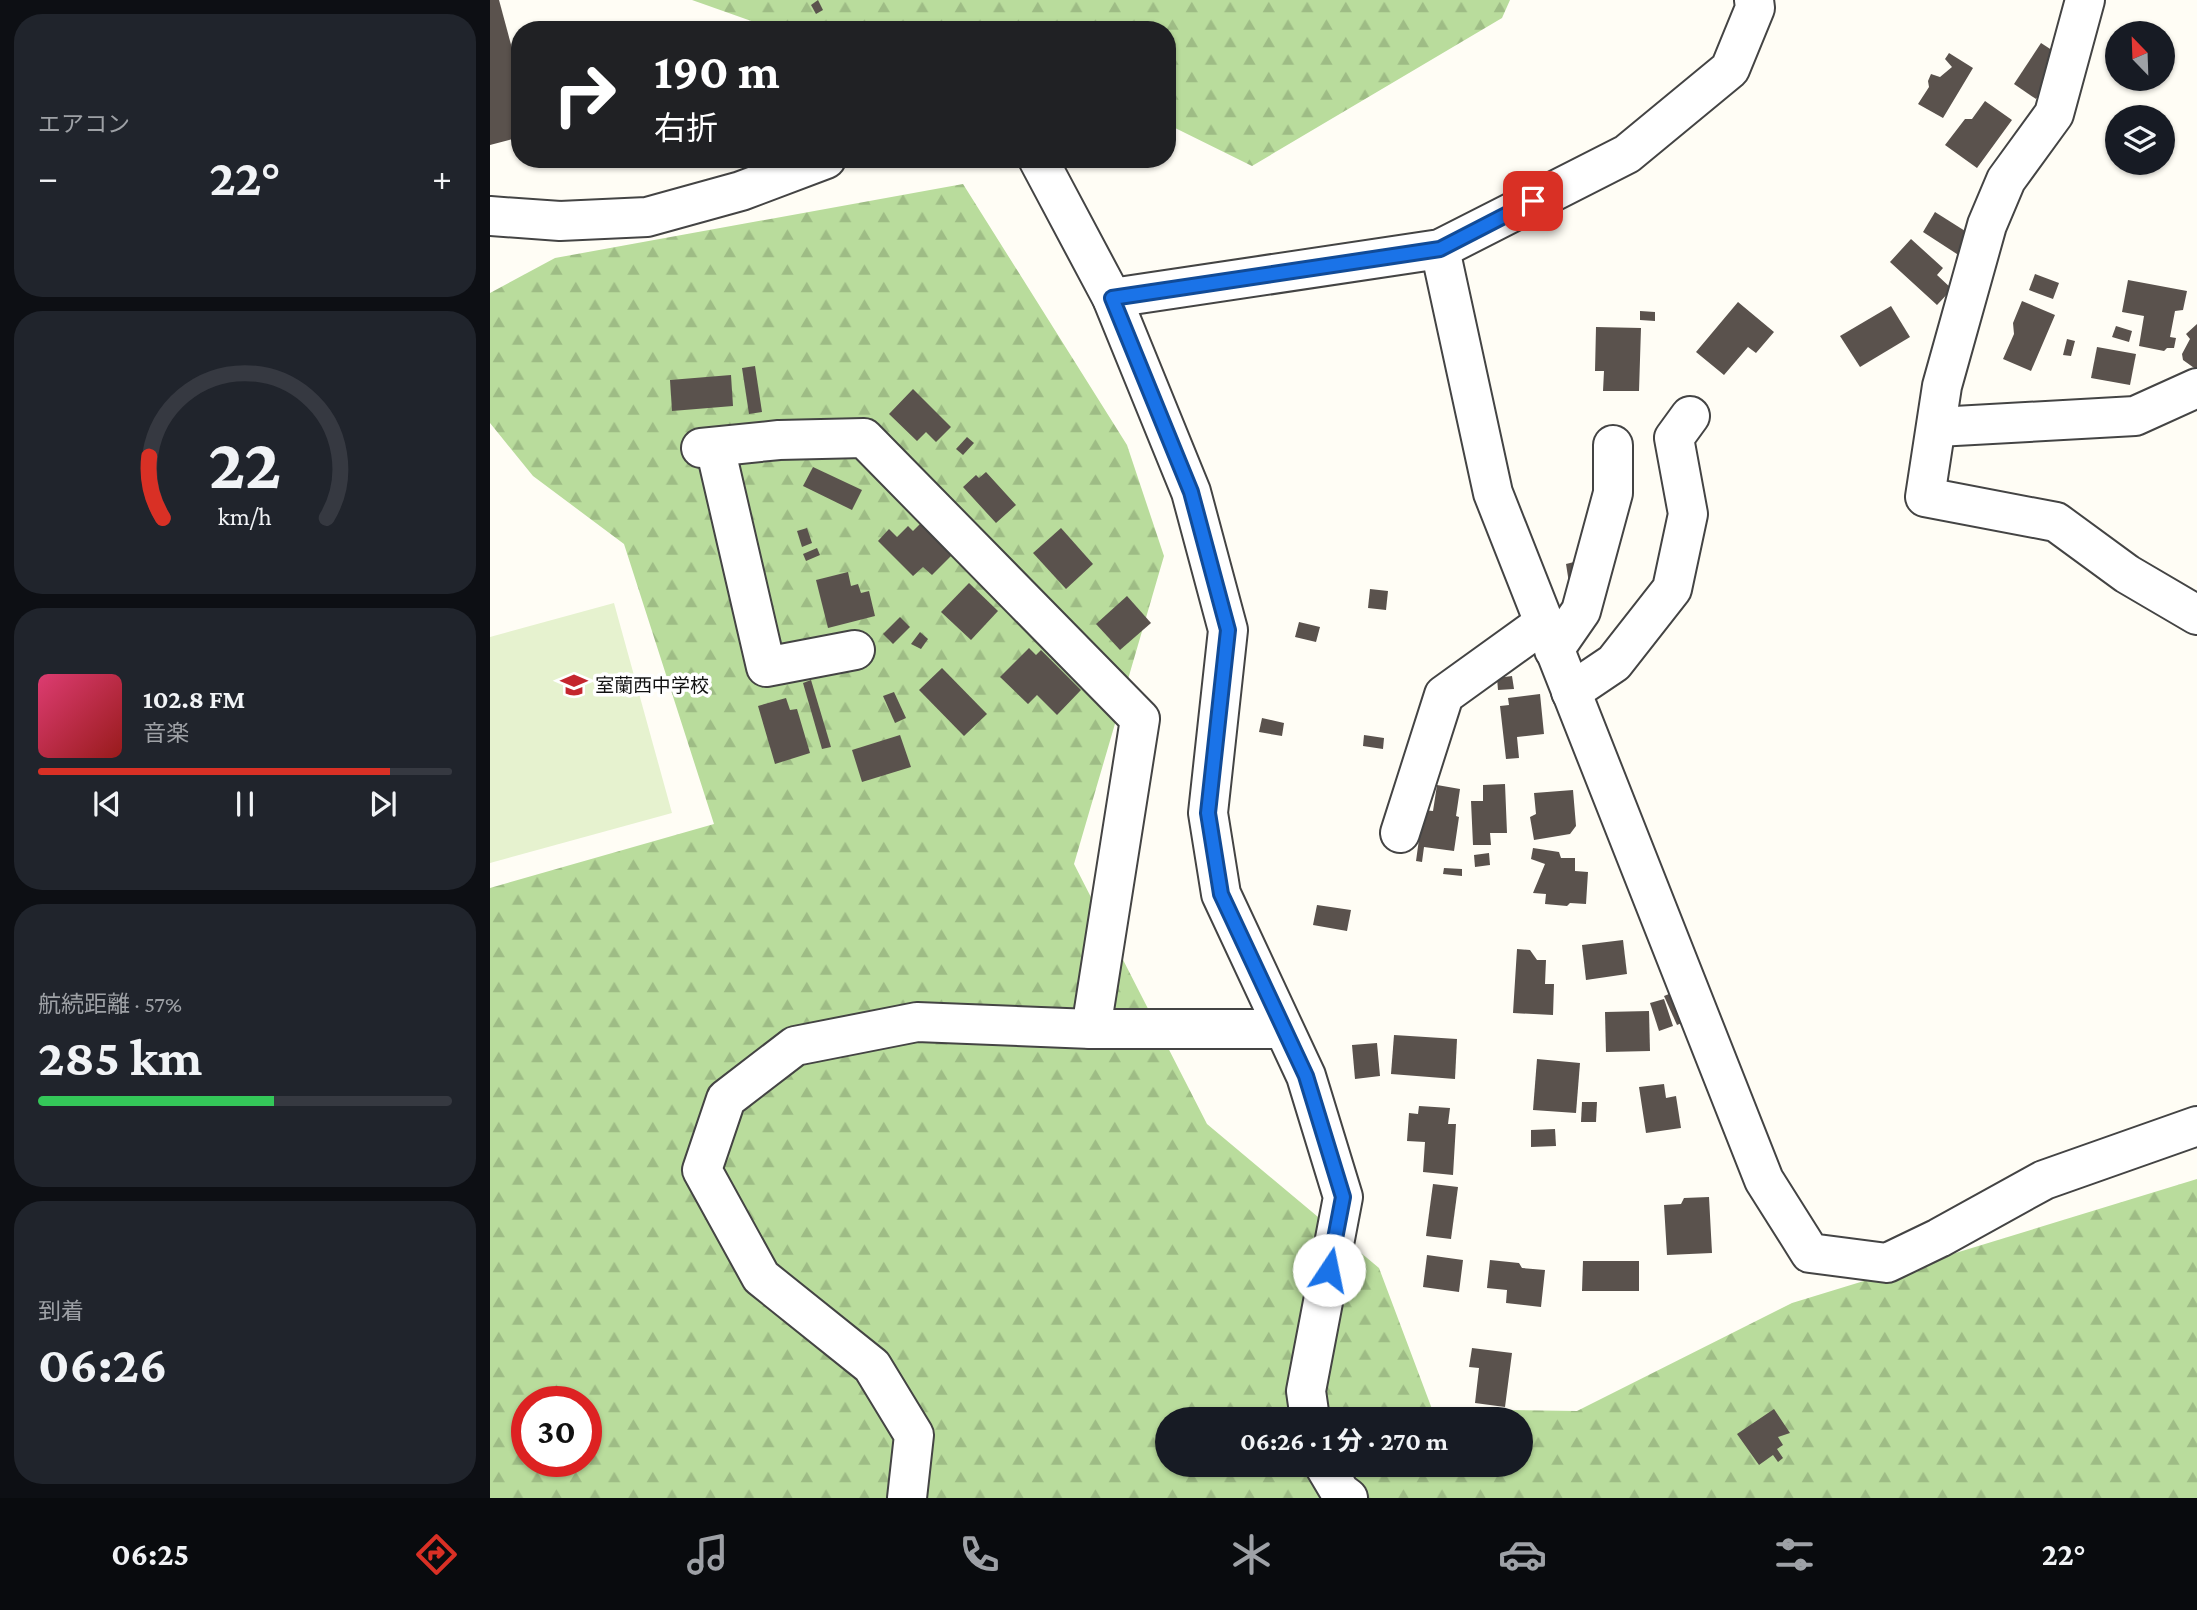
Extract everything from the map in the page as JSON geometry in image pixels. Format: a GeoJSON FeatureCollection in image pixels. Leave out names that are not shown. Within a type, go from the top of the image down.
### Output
{"type":"FeatureCollection","features":[{"type":"Feature","properties":{"kind":"street"},"geometry":{"type":"LineString","coordinates":[[1112,298],[1440,249],[1627,154],[1730,69],[1755,8],[1754,0]]}},
{"type":"Feature","properties":{"kind":"street"},"geometry":{"type":"LineString","coordinates":[[2085,0],[2054,114],[2006,180],[1987,225],[1942,386],[1925,496],[2056,522],[2127,574],[2197,615]]}},
{"type":"Feature","properties":{"kind":"street"},"geometry":{"type":"LineString","coordinates":[[490,216],[560,221],[647,217],[741,191],[802,168]]}},
{"type":"Feature","properties":{"kind":"street"},"geometry":{"type":"LineString","coordinates":[[1043,168],[1112,298],[1191,492],[1228,630],[1208,813],[1221,894],[1306,1076],[1343,1197],[1306,1391],[1308,1407]]}},
{"type":"Feature","properties":{"kind":"street"},"geometry":{"type":"LineString","coordinates":[[1440,249],[1493,494],[1764,1180],[1810,1253],[1887,1263],[1940,1238],[2044,1180],[2197,1126]]}},
{"type":"Feature","properties":{"kind":"street"},"geometry":{"type":"LineString","coordinates":[[1937,427],[2135,416],[2197,388]]}},
{"type":"Feature","properties":{"kind":"street"},"geometry":{"type":"LineString","coordinates":[[1572,692],[1614,663],[1672,589],[1688,514],[1674,438],[1690,415]]}},
{"type":"Feature","properties":{"kind":"street"},"geometry":{"type":"LineString","coordinates":[[855,650],[766,667],[708,447],[779,440],[864,438],[1140,719],[1091,1029]]}},
{"type":"Feature","properties":{"kind":"street"},"geometry":{"type":"LineString","coordinates":[[1401,833],[1444,695],[1549,636],[1581,611],[1613,493],[1613,445]]}},
{"type":"Feature","properties":{"kind":"street"},"geometry":{"type":"LineString","coordinates":[[907,1498],[914,1435],[873,1366],[761,1277],[702,1170],[726,1099],[795,1046],[917,1021],[1091,1029],[1282,1029]]}},
{"type":"Feature","properties":{"kind":"street"},"geometry":{"type":"LineString","coordinates":[[1331,1477],[1340,1492],[1348,1498]]}},
{"type":"Feature","properties":{"kind":"green space"},"geometry":{"type":"Polygon","coordinates":[[[692,0],[1510,0],[1502,18],[1252,166],[1176,128],[1176,21],[751,21],[692,0]]]}},
{"type":"Feature","properties":{"kind":"green space"},"geometry":{"type":"Polygon","coordinates":[[[963,184],[1127,445],[1164,556],[1074,864],[1207,1124],[1379,1268],[1431,1407],[1155,1407],[1155,1477],[1533,1477],[1533,1410],[1577,1411],[1792,1303],[2197,1179],[2197,1498],[490,1498],[490,888],[714,824],[624,544],[533,476],[490,423],[490,293],[555,258],[963,184]]]}},
{"type":"Feature","properties":{"kind":"green space"},"geometry":{"type":"Polygon","coordinates":[[[614,603],[672,813],[490,863],[490,637],[614,603]]]}},
{"type":"Feature","properties":{"kind":"building"},"geometry":{"type":"Polygon","coordinates":[[[490,0],[499,0],[511,45],[511,139],[490,145],[490,0]]]}},
{"type":"Feature","properties":{"kind":"building"},"geometry":{"type":"Polygon","coordinates":[[[818,0],[823,10],[816,14],[811,5],[818,0]]]}},
{"type":"Feature","properties":{"kind":"building"},"geometry":{"type":"Polygon","coordinates":[[[2041,43],[2064,58],[2036,99],[2014,84],[2041,43]]]}},
{"type":"Feature","properties":{"kind":"building"},"geometry":{"type":"Polygon","coordinates":[[[1949,53],[1973,68],[1943,118],[1918,104],[1929,87],[1931,74],[1940,77],[1952,67],[1945,59],[1949,53]]]}},
{"type":"Feature","properties":{"kind":"building"},"geometry":{"type":"Polygon","coordinates":[[[1985,101],[2012,120],[1977,168],[1945,145],[1965,119],[1972,119],[1985,101]]]}},
{"type":"Feature","properties":{"kind":"building"},"geometry":{"type":"Polygon","coordinates":[[[1935,212],[1973,236],[1960,256],[1923,232],[1935,212]]]}},
{"type":"Feature","properties":{"kind":"building"},"geometry":{"type":"Polygon","coordinates":[[[1911,239],[1943,268],[1937,275],[1952,289],[1937,305],[1890,262],[1911,239]]]}},
{"type":"Feature","properties":{"kind":"building"},"geometry":{"type":"Polygon","coordinates":[[[2035,274],[2059,283],[2053,299],[2029,290],[2035,274]]]}},
{"type":"Feature","properties":{"kind":"building"},"geometry":{"type":"Polygon","coordinates":[[[2128,280],[2187,291],[2183,310],[2175,311],[2170,337],[2176,338],[2174,348],[2164,351],[2139,346],[2144,316],[2122,312],[2128,280]]]}},
{"type":"Feature","properties":{"kind":"building"},"geometry":{"type":"Polygon","coordinates":[[[2022,301],[2055,315],[2031,371],[2003,359],[2014,334],[2013,323],[2022,301]]]}},
{"type":"Feature","properties":{"kind":"building"},"geometry":{"type":"Polygon","coordinates":[[[1738,302],[1774,332],[1756,353],[1748,347],[1724,375],[1696,352],[1738,302]]]}},
{"type":"Feature","properties":{"kind":"building"},"geometry":{"type":"Polygon","coordinates":[[[1891,306],[1910,337],[1860,367],[1840,336],[1891,306]]]}},
{"type":"Feature","properties":{"kind":"building"},"geometry":{"type":"Polygon","coordinates":[[[1640,311],[1655,312],[1655,321],[1640,320],[1640,311]]]}},
{"type":"Feature","properties":{"kind":"building"},"geometry":{"type":"Polygon","coordinates":[[[2197,324],[2197,370],[2183,360],[2182,354],[2190,339],[2186,334],[2197,324]]]}},
{"type":"Feature","properties":{"kind":"building"},"geometry":{"type":"Polygon","coordinates":[[[2116,326],[2132,331],[2129,342],[2112,337],[2116,326]]]}},
{"type":"Feature","properties":{"kind":"building"},"geometry":{"type":"Polygon","coordinates":[[[1596,327],[1641,328],[1639,391],[1603,391],[1604,371],[1595,371],[1596,327]]]}},
{"type":"Feature","properties":{"kind":"building"},"geometry":{"type":"Polygon","coordinates":[[[2067,339],[2075,341],[2071,356],[2063,355],[2067,339]]]}},
{"type":"Feature","properties":{"kind":"building"},"geometry":{"type":"Polygon","coordinates":[[[2097,347],[2136,354],[2130,385],[2091,378],[2097,347]]]}},
{"type":"Feature","properties":{"kind":"building"},"geometry":{"type":"Polygon","coordinates":[[[755,366],[762,412],[749,414],[742,368],[755,366]]]}},
{"type":"Feature","properties":{"kind":"building"},"geometry":{"type":"Polygon","coordinates":[[[731,375],[733,406],[672,411],[670,380],[731,375]]]}},
{"type":"Feature","properties":{"kind":"building"},"geometry":{"type":"Polygon","coordinates":[[[913,389],[951,427],[936,442],[926,432],[917,441],[889,414],[913,389]]]}},
{"type":"Feature","properties":{"kind":"building"},"geometry":{"type":"Polygon","coordinates":[[[967,437],[974,443],[963,455],[956,449],[967,437]]]}},
{"type":"Feature","properties":{"kind":"building"},"geometry":{"type":"Polygon","coordinates":[[[813,467],[862,490],[852,510],[803,486],[813,467]]]}},
{"type":"Feature","properties":{"kind":"building"},"geometry":{"type":"Polygon","coordinates":[[[986,472],[1016,505],[996,523],[963,487],[976,475],[979,478],[986,472]]]}},
{"type":"Feature","properties":{"kind":"building"},"geometry":{"type":"Polygon","coordinates":[[[921,523],[953,554],[932,575],[923,567],[913,576],[878,541],[889,529],[897,537],[908,526],[913,531],[921,523]]]}},
{"type":"Feature","properties":{"kind":"building"},"geometry":{"type":"Polygon","coordinates":[[[807,528],[812,543],[802,547],[797,531],[807,528]]]}},
{"type":"Feature","properties":{"kind":"building"},"geometry":{"type":"Polygon","coordinates":[[[1061,528],[1093,564],[1066,589],[1033,553],[1061,528]]]}},
{"type":"Feature","properties":{"kind":"building"},"geometry":{"type":"Polygon","coordinates":[[[817,548],[820,555],[806,561],[803,554],[817,548]]]}},
{"type":"Feature","properties":{"kind":"building"},"geometry":{"type":"Polygon","coordinates":[[[1574,562],[1577,579],[1569,583],[1566,564],[1574,562]]]}},
{"type":"Feature","properties":{"kind":"building"},"geometry":{"type":"Polygon","coordinates":[[[848,572],[851,586],[858,584],[861,593],[869,591],[875,616],[828,628],[816,580],[848,572]]]}},
{"type":"Feature","properties":{"kind":"building"},"geometry":{"type":"Polygon","coordinates":[[[969,583],[998,611],[971,640],[941,612],[969,583]]]}},
{"type":"Feature","properties":{"kind":"building"},"geometry":{"type":"Polygon","coordinates":[[[1370,589],[1388,591],[1386,610],[1368,608],[1370,589]]]}},
{"type":"Feature","properties":{"kind":"building"},"geometry":{"type":"Polygon","coordinates":[[[1127,596],[1151,623],[1120,650],[1096,624],[1127,596]]]}},
{"type":"Feature","properties":{"kind":"building"},"geometry":{"type":"Polygon","coordinates":[[[900,617],[910,627],[893,644],[883,634],[900,617]]]}},
{"type":"Feature","properties":{"kind":"building"},"geometry":{"type":"Polygon","coordinates":[[[1299,622],[1320,627],[1316,642],[1295,637],[1299,622]]]}},
{"type":"Feature","properties":{"kind":"building"},"geometry":{"type":"Polygon","coordinates":[[[920,632],[928,639],[921,649],[911,644],[920,632]]]}},
{"type":"Feature","properties":{"kind":"building"},"geometry":{"type":"Polygon","coordinates":[[[1029,648],[1036,655],[1041,650],[1081,690],[1057,715],[1037,695],[1028,704],[1000,677],[1029,648]]]}},
{"type":"Feature","properties":{"kind":"building"},"geometry":{"type":"Polygon","coordinates":[[[942,668],[987,714],[964,736],[919,690],[942,668]]]}},
{"type":"Feature","properties":{"kind":"building"},"geometry":{"type":"Polygon","coordinates":[[[1512,676],[1514,689],[1498,690],[1497,678],[1512,676]]]}},
{"type":"Feature","properties":{"kind":"building"},"geometry":{"type":"Polygon","coordinates":[[[811,680],[831,747],[822,749],[803,683],[811,680]]]}},
{"type":"Feature","properties":{"kind":"building"},"geometry":{"type":"Polygon","coordinates":[[[894,692],[906,718],[895,723],[883,696],[894,692]]]}},
{"type":"Feature","properties":{"kind":"building"},"geometry":{"type":"Polygon","coordinates":[[[1540,694],[1544,734],[1517,737],[1519,758],[1506,759],[1500,706],[1509,705],[1508,698],[1540,694]]]}},
{"type":"Feature","properties":{"kind":"building"},"geometry":{"type":"Polygon","coordinates":[[[786,698],[790,710],[797,709],[810,753],[775,764],[758,706],[786,698]]]}},
{"type":"Feature","properties":{"kind":"building"},"geometry":{"type":"Polygon","coordinates":[[[1262,718],[1284,723],[1282,736],[1259,732],[1262,718]]]}},
{"type":"Feature","properties":{"kind":"building"},"geometry":{"type":"Polygon","coordinates":[[[900,735],[911,767],[862,782],[852,750],[900,735]]]}},
{"type":"Feature","properties":{"kind":"building"},"geometry":{"type":"Polygon","coordinates":[[[1364,735],[1384,738],[1383,749],[1363,746],[1364,735]]]}},
{"type":"Feature","properties":{"kind":"building"},"geometry":{"type":"Polygon","coordinates":[[[1505,784],[1507,833],[1490,833],[1491,845],[1473,845],[1471,801],[1483,801],[1483,785],[1505,784]]]}},
{"type":"Feature","properties":{"kind":"building"},"geometry":{"type":"Polygon","coordinates":[[[1437,785],[1460,789],[1454,851],[1424,847],[1422,862],[1416,861],[1423,810],[1433,811],[1437,785]]]}},
{"type":"Feature","properties":{"kind":"building"},"geometry":{"type":"Polygon","coordinates":[[[1573,790],[1576,826],[1570,834],[1534,840],[1530,817],[1536,814],[1534,793],[1573,790]]]}},
{"type":"Feature","properties":{"kind":"building"},"geometry":{"type":"Polygon","coordinates":[[[1533,848],[1559,852],[1561,858],[1575,858],[1575,871],[1588,872],[1586,904],[1545,904],[1546,894],[1533,893],[1545,864],[1531,859],[1533,848]]]}},
{"type":"Feature","properties":{"kind":"building"},"geometry":{"type":"Polygon","coordinates":[[[1489,853],[1490,865],[1475,867],[1474,855],[1489,853]]]}},
{"type":"Feature","properties":{"kind":"building"},"geometry":{"type":"Polygon","coordinates":[[[1444,868],[1462,869],[1462,876],[1443,874],[1444,868]]]}},
{"type":"Feature","properties":{"kind":"building"},"geometry":{"type":"Polygon","coordinates":[[[1317,905],[1351,910],[1347,931],[1313,925],[1317,905]]]}},
{"type":"Feature","properties":{"kind":"building"},"geometry":{"type":"Polygon","coordinates":[[[1623,940],[1627,974],[1586,980],[1582,945],[1623,940]]]}},
{"type":"Feature","properties":{"kind":"building"},"geometry":{"type":"Polygon","coordinates":[[[1517,949],[1530,950],[1537,960],[1546,960],[1545,984],[1554,984],[1553,1015],[1513,1013],[1517,949]]]}},
{"type":"Feature","properties":{"kind":"building"},"geometry":{"type":"Polygon","coordinates":[[[1674,992],[1686,1021],[1677,1025],[1664,996],[1674,992]]]}},
{"type":"Feature","properties":{"kind":"building"},"geometry":{"type":"Polygon","coordinates":[[[1664,999],[1673,1026],[1659,1031],[1650,1003],[1664,999]]]}},
{"type":"Feature","properties":{"kind":"building"},"geometry":{"type":"Polygon","coordinates":[[[1649,1011],[1650,1051],[1606,1052],[1605,1012],[1649,1011]]]}},
{"type":"Feature","properties":{"kind":"building"},"geometry":{"type":"Polygon","coordinates":[[[1394,1035],[1457,1039],[1455,1079],[1391,1074],[1394,1035]]]}},
{"type":"Feature","properties":{"kind":"building"},"geometry":{"type":"Polygon","coordinates":[[[1377,1043],[1380,1076],[1355,1079],[1352,1045],[1377,1043]]]}},
{"type":"Feature","properties":{"kind":"building"},"geometry":{"type":"Polygon","coordinates":[[[1537,1059],[1580,1063],[1576,1113],[1533,1110],[1537,1059]]]}},
{"type":"Feature","properties":{"kind":"building"},"geometry":{"type":"Polygon","coordinates":[[[1664,1084],[1666,1098],[1676,1096],[1681,1128],[1646,1133],[1639,1087],[1664,1084]]]}},
{"type":"Feature","properties":{"kind":"building"},"geometry":{"type":"Polygon","coordinates":[[[1582,1102],[1597,1102],[1596,1122],[1581,1122],[1582,1102]]]}},
{"type":"Feature","properties":{"kind":"building"},"geometry":{"type":"Polygon","coordinates":[[[1419,1106],[1450,1108],[1448,1124],[1456,1124],[1453,1175],[1423,1172],[1425,1142],[1407,1141],[1409,1113],[1418,1114],[1419,1106]]]}},
{"type":"Feature","properties":{"kind":"building"},"geometry":{"type":"Polygon","coordinates":[[[1555,1129],[1556,1146],[1531,1147],[1531,1130],[1555,1129]]]}},
{"type":"Feature","properties":{"kind":"building"},"geometry":{"type":"Polygon","coordinates":[[[1433,1184],[1458,1187],[1451,1239],[1426,1236],[1433,1184]]]}},
{"type":"Feature","properties":{"kind":"building"},"geometry":{"type":"Polygon","coordinates":[[[1709,1197],[1712,1253],[1667,1255],[1664,1205],[1681,1204],[1684,1198],[1709,1197]]]}},
{"type":"Feature","properties":{"kind":"building"},"geometry":{"type":"Polygon","coordinates":[[[1427,1255],[1463,1260],[1459,1292],[1423,1287],[1427,1255]]]}},
{"type":"Feature","properties":{"kind":"building"},"geometry":{"type":"Polygon","coordinates":[[[1490,1260],[1519,1263],[1522,1268],[1545,1270],[1541,1307],[1506,1303],[1507,1290],[1487,1288],[1490,1260]]]}},
{"type":"Feature","properties":{"kind":"building"},"geometry":{"type":"Polygon","coordinates":[[[1583,1261],[1639,1261],[1639,1291],[1582,1291],[1583,1261]]]}},
{"type":"Feature","properties":{"kind":"building"},"geometry":{"type":"Polygon","coordinates":[[[1472,1348],[1512,1353],[1505,1407],[1475,1403],[1479,1368],[1469,1367],[1472,1348]]]}},
{"type":"Feature","properties":{"kind":"building"},"geometry":{"type":"Polygon","coordinates":[[[1774,1409],[1790,1433],[1778,1437],[1783,1445],[1777,1449],[1783,1458],[1778,1462],[1773,1455],[1759,1465],[1737,1434],[1774,1409]]]}},
{"type":"Feature","properties":{"kind":"place","name":"室蘭西中学校"},"geometry":{"type":"Point","coordinates":[574,685]}},
{"type":"Feature","properties":{"kind":"route"},"geometry":{"type":"LineString","coordinates":[[1329,1270],[1343,1197],[1306,1076],[1221,894],[1208,813],[1228,630],[1191,492],[1112,298],[1440,249],[1533,201]]}}]}
